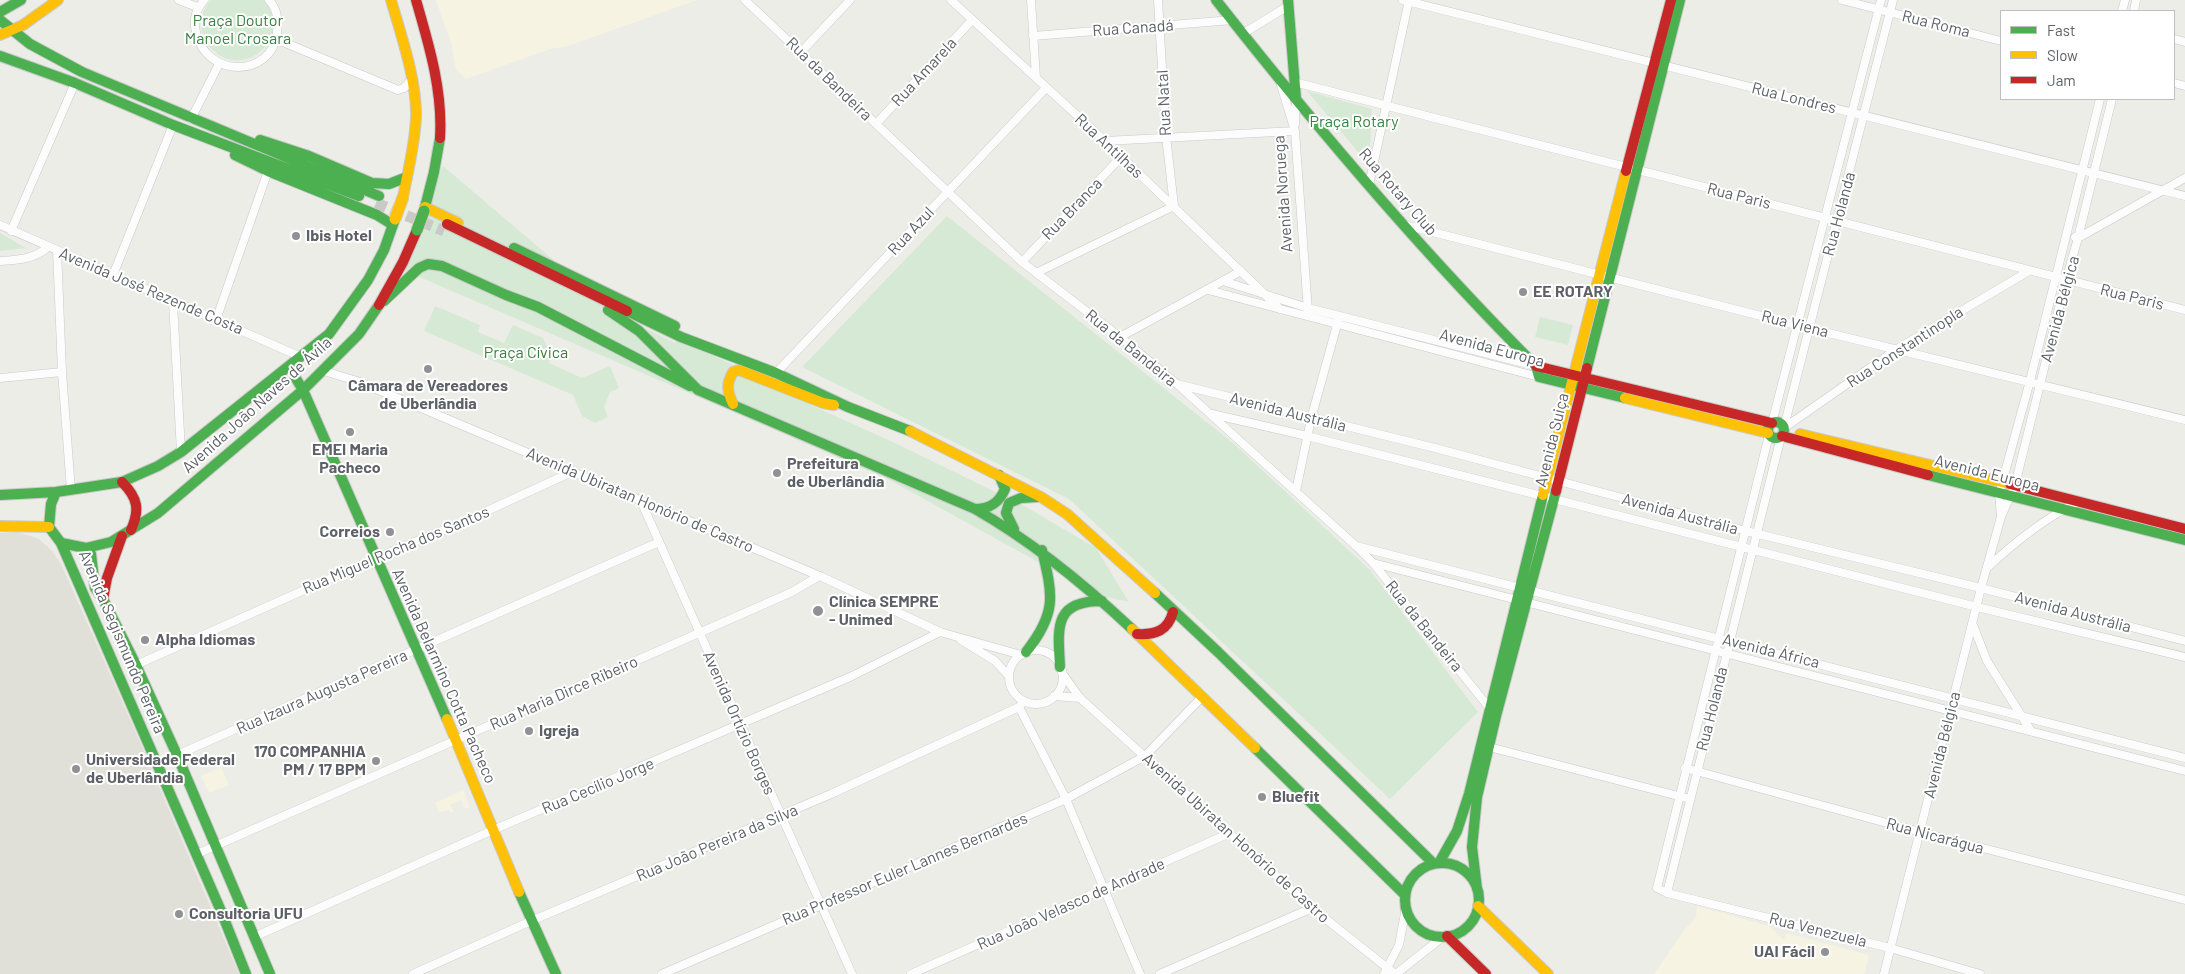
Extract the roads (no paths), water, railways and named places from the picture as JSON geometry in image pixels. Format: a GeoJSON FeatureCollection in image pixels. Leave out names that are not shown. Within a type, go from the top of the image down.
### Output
{"type":"FeatureCollection","features":[{"type":"Feature","properties":{"kind":"main road"},"geometry":{"type":"LineString","coordinates":[[0,12],[21,0]]}},
{"type":"Feature","properties":{"kind":"main road"},"geometry":{"type":"LineString","coordinates":[[6,33],[37,16],[58,0]]}},
{"type":"Feature","properties":{"kind":"main road","name":"Avenida João Naves de Ávila"},"geometry":{"type":"LineString","coordinates":[[126,534],[184,492],[324,371],[358,336],[379,306],[403,262],[418,230],[424,209],[436,164],[440,131],[434,72],[416,0]]}},
{"type":"Feature","properties":{"kind":"main road","name":"Rua Rotary Club"},"geometry":{"type":"LineString","coordinates":[[1216,0],[1244,33],[1280,81],[1370,185],[1482,312],[1538,372]]}},
{"type":"Feature","properties":{"kind":"main road","name":"Avenida Suiça"},"geometry":{"type":"LineString","coordinates":[[1659,64],[1671,0]]}},
{"type":"Feature","properties":{"kind":"main road","name":"Avenida Suiça"},"geometry":{"type":"LineString","coordinates":[[1436,863],[1457,831],[1484,746],[1659,64],[1680,0]]}},
{"type":"Feature","properties":{"kind":"main road","name":"Avenida João Naves de Ávila"},"geometry":{"type":"LineString","coordinates":[[122,482],[158,466],[181,452],[329,334],[347,312],[370,276],[403,197],[414,141],[416,116],[412,79],[393,2]]}},
{"type":"Feature","properties":{"kind":"main road"},"geometry":{"type":"LineString","coordinates":[[1288,3],[1296,99]]}},
{"type":"Feature","properties":{"kind":"main road"},"geometry":{"type":"LineString","coordinates":[[0,20],[6,33],[86,73],[191,119],[199,128],[268,171],[394,222]]}},
{"type":"Feature","properties":{"kind":"main road"},"geometry":{"type":"LineString","coordinates":[[0,56],[75,83],[173,125],[199,128],[310,156],[372,183],[389,184],[406,177]]}},
{"type":"Feature","properties":{"kind":"main road"},"geometry":{"type":"LineString","coordinates":[[199,128],[377,199]]}},
{"type":"Feature","properties":{"kind":"main road"},"geometry":{"type":"LineString","coordinates":[[424,209],[642,309],[728,356]]}},
{"type":"Feature","properties":{"kind":"main road"},"geometry":{"type":"LineString","coordinates":[[698,390],[639,331],[616,314],[446,228],[728,356],[776,373],[848,407],[916,433],[1042,497],[1099,541],[1218,652],[1436,863]]}},
{"type":"Feature","properties":{"kind":"main road"},"geometry":{"type":"LineString","coordinates":[[379,306],[419,268],[428,264],[442,266],[506,295],[538,307],[698,390],[975,509],[1016,531],[1042,550],[1102,601],[1405,894]]}},
{"type":"Feature","properties":{"kind":"main road","name":"Avenida Belarmino Cotta Pacheco"},"geometry":{"type":"LineString","coordinates":[[298,359],[295,377],[456,740],[531,921],[556,974]]}},
{"type":"Feature","properties":{"kind":"main road"},"geometry":{"type":"LineString","coordinates":[[734,404],[728,393],[726,382],[733,372],[738,370],[823,403],[848,407]]}},
{"type":"Feature","properties":{"kind":"main road","name":"Avenida Europa"},"geometry":{"type":"LineString","coordinates":[[1538,372],[2015,485],[2185,529]]}},
{"type":"Feature","properties":{"kind":"main road","name":"Avenida Europa"},"geometry":{"type":"LineString","coordinates":[[1778,430],[1999,494],[2185,540]]}},
{"type":"Feature","properties":{"kind":"main road"},"geometry":{"type":"LineString","coordinates":[[975,509],[983,510],[992,506],[1002,497],[1005,489],[999,475]]}},
{"type":"Feature","properties":{"kind":"main road"},"geometry":{"type":"LineString","coordinates":[[0,495],[56,492],[122,482],[129,488],[138,504],[137,518],[126,534],[101,546],[86,548],[62,543],[49,527],[51,504],[56,492]]}},
{"type":"Feature","properties":{"kind":"main road"},"geometry":{"type":"LineString","coordinates":[[1016,531],[1007,520],[1006,511],[1008,505],[1018,497],[1042,497]]}},
{"type":"Feature","properties":{"kind":"main road"},"geometry":{"type":"LineString","coordinates":[[0,526],[49,527]]}},
{"type":"Feature","properties":{"kind":"main road","name":"Avenida Segismundo Pereira"},"geometry":{"type":"LineString","coordinates":[[103,599],[107,578],[126,534]]}},
{"type":"Feature","properties":{"kind":"main road","name":"Avenida Segismundo Pereira"},"geometry":{"type":"LineString","coordinates":[[62,543],[197,854],[246,974]]}},
{"type":"Feature","properties":{"kind":"main road","name":"Avenida Segismundo Pereira"},"geometry":{"type":"LineString","coordinates":[[86,548],[91,554],[93,583],[136,665],[177,755],[270,974]]}},
{"type":"Feature","properties":{"kind":"main road"},"geometry":{"type":"LineString","coordinates":[[1023,653],[1042,632],[1048,615],[1048,586],[1042,550]]}},
{"type":"Feature","properties":{"kind":"main road"},"geometry":{"type":"LineString","coordinates":[[1061,670],[1060,628],[1068,609],[1076,602],[1086,599],[1102,601]]}},
{"type":"Feature","properties":{"kind":"main road"},"geometry":{"type":"LineString","coordinates":[[1137,634],[1159,633],[1171,620],[1173,612]]}},
{"type":"Feature","properties":{"kind":"main road","name":"Avenida Suiça"},"geometry":{"type":"LineString","coordinates":[[1477,889],[1473,869],[1474,819],[1484,746]]}},
{"type":"Feature","properties":{"kind":"main road"},"geometry":{"type":"LineString","coordinates":[[1436,863],[1449,864],[1466,872],[1477,889],[1478,906],[1470,923],[1456,934],[1446,936],[1432,935],[1423,931],[1414,924],[1406,908],[1405,894],[1408,884],[1415,874],[1423,868],[1436,863]]}},
{"type":"Feature","properties":{"kind":"main road"},"geometry":{"type":"LineString","coordinates":[[1478,906],[1548,974]]}},
{"type":"Feature","properties":{"kind":"main road"},"geometry":{"type":"LineString","coordinates":[[1446,936],[1486,974]]}},
{"type":"Feature","properties":{"kind":"street"},"geometry":{"type":"LineString","coordinates":[[179,0],[198,7]]}},
{"type":"Feature","properties":{"kind":"street"},"geometry":{"type":"LineString","coordinates":[[204,0],[198,7],[194,24],[198,43],[211,59],[219,64],[230,67],[246,67],[261,60],[272,48],[276,39],[278,18],[269,0]]}},
{"type":"Feature","properties":{"kind":"street","name":"Rua da Bandeira"},"geometry":{"type":"LineString","coordinates":[[745,0],[1022,262],[1120,337],[1177,384],[1356,546],[1373,563],[1492,712]]}},
{"type":"Feature","properties":{"kind":"street"},"geometry":{"type":"LineString","coordinates":[[801,52],[850,0]]}},
{"type":"Feature","properties":{"kind":"street","name":"Rua Antilhas"},"geometry":{"type":"LineString","coordinates":[[951,0],[1105,141],[1280,309]]}},
{"type":"Feature","properties":{"kind":"street"},"geometry":{"type":"LineString","coordinates":[[1031,0],[1036,78]]}},
{"type":"Feature","properties":{"kind":"street","name":"Rua Natal"},"geometry":{"type":"LineString","coordinates":[[1158,0],[1166,136],[1174,206]]}},
{"type":"Feature","properties":{"kind":"street","name":"Rua Roma"},"geometry":{"type":"LineString","coordinates":[[1842,0],[2000,41]]}},
{"type":"Feature","properties":{"kind":"street","name":"Rua Holanda"},"geometry":{"type":"LineString","coordinates":[[1667,893],[1756,534],[1798,325],[1881,0]]}},
{"type":"Feature","properties":{"kind":"street","name":"Rua Holanda"},"geometry":{"type":"LineString","coordinates":[[1656,887],[1746,531],[1808,328],[1837,221],[1892,0]]}},
{"type":"Feature","properties":{"kind":"street"},"geometry":{"type":"LineString","coordinates":[[1370,185],[1407,1]]}},
{"type":"Feature","properties":{"kind":"street","name":"Rua Londres"},"geometry":{"type":"LineString","coordinates":[[1407,1],[2185,196]]}},
{"type":"Feature","properties":{"kind":"street"},"geometry":{"type":"LineString","coordinates":[[1244,33],[1288,3]]}},
{"type":"Feature","properties":{"kind":"street","name":"Rua Amarela"},"geometry":{"type":"LineString","coordinates":[[876,124],[972,20]]}},
{"type":"Feature","properties":{"kind":"street","name":"Rua Canadá"},"geometry":{"type":"LineString","coordinates":[[1033,36],[1233,20]]}},
{"type":"Feature","properties":{"kind":"street"},"geometry":{"type":"LineString","coordinates":[[276,39],[398,90],[404,88],[412,79]]}},
{"type":"Feature","properties":{"kind":"street"},"geometry":{"type":"LineString","coordinates":[[191,119],[219,64]]}},
{"type":"Feature","properties":{"kind":"street","name":"Avenida Noruega"},"geometry":{"type":"LineString","coordinates":[[1280,81],[1296,131],[1308,308],[1307,317]]}},
{"type":"Feature","properties":{"kind":"street","name":"Rua Paris"},"geometry":{"type":"LineString","coordinates":[[1294,82],[2185,310]]}},
{"type":"Feature","properties":{"kind":"street"},"geometry":{"type":"LineString","coordinates":[[10,230],[75,83]]}},
{"type":"Feature","properties":{"kind":"street","name":"Rua Azul"},"geometry":{"type":"LineString","coordinates":[[776,373],[1046,88]]}},
{"type":"Feature","properties":{"kind":"street"},"geometry":{"type":"LineString","coordinates":[[1105,141],[1166,136],[1296,131],[1296,99]]}},
{"type":"Feature","properties":{"kind":"street","name":"Avenida Bélgica"},"geometry":{"type":"LineString","coordinates":[[2002,517],[1999,494],[2030,381],[2100,100]]}},
{"type":"Feature","properties":{"kind":"street","name":"Avenida Bélgica"},"geometry":{"type":"LineString","coordinates":[[1884,974],[1981,588],[2002,517],[2012,497],[2112,100]]}},
{"type":"Feature","properties":{"kind":"street"},"geometry":{"type":"LineString","coordinates":[[113,275],[173,125]]}},
{"type":"Feature","properties":{"kind":"street","name":"Rua Branca"},"geometry":{"type":"LineString","coordinates":[[1022,262],[1122,157]]}},
{"type":"Feature","properties":{"kind":"street"},"geometry":{"type":"LineString","coordinates":[[216,320],[268,171]]}},
{"type":"Feature","properties":{"kind":"street"},"geometry":{"type":"LineString","coordinates":[[2066,235],[2078,238],[2165,191],[2185,178]]}},
{"type":"Feature","properties":{"kind":"street"},"geometry":{"type":"LineString","coordinates":[[1036,273],[1174,206]]}},
{"type":"Feature","properties":{"kind":"street","name":"Avenida José Rezende Costa"},"geometry":{"type":"LineString","coordinates":[[0,225],[216,320],[298,359]]}},
{"type":"Feature","properties":{"kind":"street","name":"Rua Viena"},"geometry":{"type":"LineString","coordinates":[[1405,225],[1808,328],[2040,383],[2185,420]]}},
{"type":"Feature","properties":{"kind":"street"},"geometry":{"type":"LineString","coordinates":[[0,261],[31,257],[48,247]]}},
{"type":"Feature","properties":{"kind":"street"},"geometry":{"type":"LineString","coordinates":[[57,250],[62,372],[71,490]]}},
{"type":"Feature","properties":{"kind":"street"},"geometry":{"type":"LineString","coordinates":[[1120,337],[1240,271]]}},
{"type":"Feature","properties":{"kind":"street","name":"Rua Constantinopla"},"geometry":{"type":"LineString","coordinates":[[1778,430],[1897,349],[2029,271]]}},
{"type":"Feature","properties":{"kind":"street","name":"Avenida Europa"},"geometry":{"type":"LineString","coordinates":[[1223,281],[1308,308],[1538,372]]}},
{"type":"Feature","properties":{"kind":"street","name":"Avenida Europa"},"geometry":{"type":"LineString","coordinates":[[1208,290],[1307,317],[1538,372]]}},
{"type":"Feature","properties":{"kind":"street"},"geometry":{"type":"LineString","coordinates":[[173,302],[181,452]]}},
{"type":"Feature","properties":{"kind":"street"},"geometry":{"type":"LineString","coordinates":[[1296,491],[1311,418],[1339,316]]}},
{"type":"Feature","properties":{"kind":"street","name":"Avenida Ubiratan Honório de Castro"},"geometry":{"type":"LineString","coordinates":[[324,371],[357,381],[574,471],[819,576],[940,632],[1023,653]]}},
{"type":"Feature","properties":{"kind":"street"},"geometry":{"type":"LineString","coordinates":[[0,378],[62,372]]}},
{"type":"Feature","properties":{"kind":"street","name":"Avenida Austrália"},"geometry":{"type":"LineString","coordinates":[[1177,384],[1435,448],[1756,534],[1981,588],[2185,641]]}},
{"type":"Feature","properties":{"kind":"street","name":"Avenida Austrália"},"geometry":{"type":"LineString","coordinates":[[1210,414],[1307,436],[1977,607],[2185,658]]}},
{"type":"Feature","properties":{"kind":"street","name":"Rua Miguel Rocha dos Santos"},"geometry":{"type":"LineString","coordinates":[[136,665],[376,558],[463,522],[574,471]]}},
{"type":"Feature","properties":{"kind":"street","name":"Avenida Ortízio Borges"},"geometry":{"type":"LineString","coordinates":[[640,499],[852,974]]}},
{"type":"Feature","properties":{"kind":"street"},"geometry":{"type":"LineString","coordinates":[[1988,567],[2013,544],[2063,509],[2078,502]]}},
{"type":"Feature","properties":{"kind":"street"},"geometry":{"type":"LineString","coordinates":[[1693,535],[1696,518]]}},
{"type":"Feature","properties":{"kind":"street","name":"Rua Izaura Augusta Pereira"},"geometry":{"type":"LineString","coordinates":[[177,755],[659,542]]}},
{"type":"Feature","properties":{"kind":"street","name":"Avenida África"},"geometry":{"type":"LineString","coordinates":[[1356,546],[2185,758]]}},
{"type":"Feature","properties":{"kind":"street","name":"Avenida África"},"geometry":{"type":"LineString","coordinates":[[1373,563],[2185,771]]}},
{"type":"Feature","properties":{"kind":"street","name":"Rua Maria Dirce Ribeiro"},"geometry":{"type":"LineString","coordinates":[[197,854],[699,634],[792,592],[819,576]]}},
{"type":"Feature","properties":{"kind":"street"},"geometry":{"type":"LineString","coordinates":[[1587,618],[1590,605]]}},
{"type":"Feature","properties":{"kind":"street"},"geometry":{"type":"LineString","coordinates":[[1973,625],[1987,661],[2031,731]]}},
{"type":"Feature","properties":{"kind":"street","name":"Rua Cecílio Jorge"},"geometry":{"type":"LineString","coordinates":[[254,937],[493,830],[850,676],[940,632]]}},
{"type":"Feature","properties":{"kind":"street","name":"Avenida Ubiratan Honório de Castro"},"geometry":{"type":"LineString","coordinates":[[953,636],[982,652],[998,664],[1009,676]]}},
{"type":"Feature","properties":{"kind":"street"},"geometry":{"type":"LineString","coordinates":[[1022,704],[1040,703],[1054,696],[1059,690],[1061,670],[1050,654],[1034,650],[1023,653],[1014,661],[1009,676],[1013,691],[1022,704],[1066,799],[1140,974]]}},
{"type":"Feature","properties":{"kind":"street","name":"Avenida Ubiratan Honório de Castro"},"geometry":{"type":"LineString","coordinates":[[1061,670],[1080,698],[1312,908],[1385,971],[1395,974]]}},
{"type":"Feature","properties":{"kind":"street"},"geometry":{"type":"LineString","coordinates":[[1054,696],[1080,698]]}},
{"type":"Feature","properties":{"kind":"street","name":"Rua Professor Euler Lannes Bernardes"},"geometry":{"type":"LineString","coordinates":[[662,974],[1066,799],[1145,756],[1202,697]]}},
{"type":"Feature","properties":{"kind":"street","name":"Rua João Pereira da Silva"},"geometry":{"type":"LineString","coordinates":[[413,974],[531,921],[781,816],[1022,704]]}},
{"type":"Feature","properties":{"kind":"street"},"geometry":{"type":"LineString","coordinates":[[2100,749],[2103,737]]}},
{"type":"Feature","properties":{"kind":"street"},"geometry":{"type":"LineString","coordinates":[[1484,746],[1690,799]]}},
{"type":"Feature","properties":{"kind":"street","name":"Rua Nicarágua"},"geometry":{"type":"LineString","coordinates":[[1685,768],[1920,832],[2185,900]]}},
{"type":"Feature","properties":{"kind":"street","name":"Rua João Velasco de Andrade"},"geometry":{"type":"LineString","coordinates":[[911,974],[1230,834]]}},
{"type":"Feature","properties":{"kind":"street","name":"Rua Venezuela"},"geometry":{"type":"LineString","coordinates":[[1656,887],[1658,890],[1667,893],[1890,948],[1980,974]]}},
{"type":"Feature","properties":{"kind":"street"},"geometry":{"type":"LineString","coordinates":[[1160,974],[1312,908]]}},
{"type":"Feature","properties":{"kind":"street"},"geometry":{"type":"LineString","coordinates":[[1385,971],[1399,945],[1406,908]]}},
{"type":"Feature","properties":{"kind":"street"},"geometry":{"type":"LineString","coordinates":[[1395,974],[1446,936]]}},
{"type":"Feature","properties":{"kind":"tunnel"},"geometry":{"type":"LineString","coordinates":[[376,203],[444,231]]}},
{"type":"Feature","properties":{"kind":"place","name":"Ibis Hotel"},"geometry":{"type":"Point","coordinates":[296,236]}},
{"type":"Feature","properties":{"kind":"place","name":"EE ROTARY"},"geometry":{"type":"Point","coordinates":[1523,292]}},
{"type":"Feature","properties":{"kind":"place","name":"Câmara de Vereadores de Uberlândia"},"geometry":{"type":"Point","coordinates":[428,369]}},
{"type":"Feature","properties":{"kind":"place","name":"EMEI Maria Pacheco"},"geometry":{"type":"Point","coordinates":[350,432]}},
{"type":"Feature","properties":{"kind":"place","name":"Prefeitura de Uberlândia"},"geometry":{"type":"Point","coordinates":[777,473]}},
{"type":"Feature","properties":{"kind":"place","name":"Correios"},"geometry":{"type":"Point","coordinates":[390,532]}},
{"type":"Feature","properties":{"kind":"place","name":"Clínica SEMPRE - Unimed"},"geometry":{"type":"Point","coordinates":[818,611]}},
{"type":"Feature","properties":{"kind":"place","name":"Alpha Idiomas"},"geometry":{"type":"Point","coordinates":[145,640]}},
{"type":"Feature","properties":{"kind":"place","name":"Igreja"},"geometry":{"type":"Point","coordinates":[529,731]}},
{"type":"Feature","properties":{"kind":"place","name":"170 COMPANHIA PM / 17 BPM"},"geometry":{"type":"Point","coordinates":[376,761]}},
{"type":"Feature","properties":{"kind":"place","name":"Universidade Federal de Uberlândia"},"geometry":{"type":"Point","coordinates":[76,769]}},
{"type":"Feature","properties":{"kind":"place","name":"Bluefit"},"geometry":{"type":"Point","coordinates":[1262,797]}},
{"type":"Feature","properties":{"kind":"place","name":"Consultoria UFU"},"geometry":{"type":"Point","coordinates":[179,914]}},
{"type":"Feature","properties":{"kind":"place","name":"UAI Fácil"},"geometry":{"type":"Point","coordinates":[1825,952]}},
{"type":"Feature","properties":{"kind":"park label","name":"Praça Doutor Manoel Crosara"},"geometry":{"type":"Point","coordinates":[238,30]}},
{"type":"Feature","properties":{"kind":"park label","name":"Praça Rotary"},"geometry":{"type":"Point","coordinates":[1354,122]}},
{"type":"Feature","properties":{"kind":"park label","name":"Praça Cívica"},"geometry":{"type":"Point","coordinates":[526,353]}}]}
